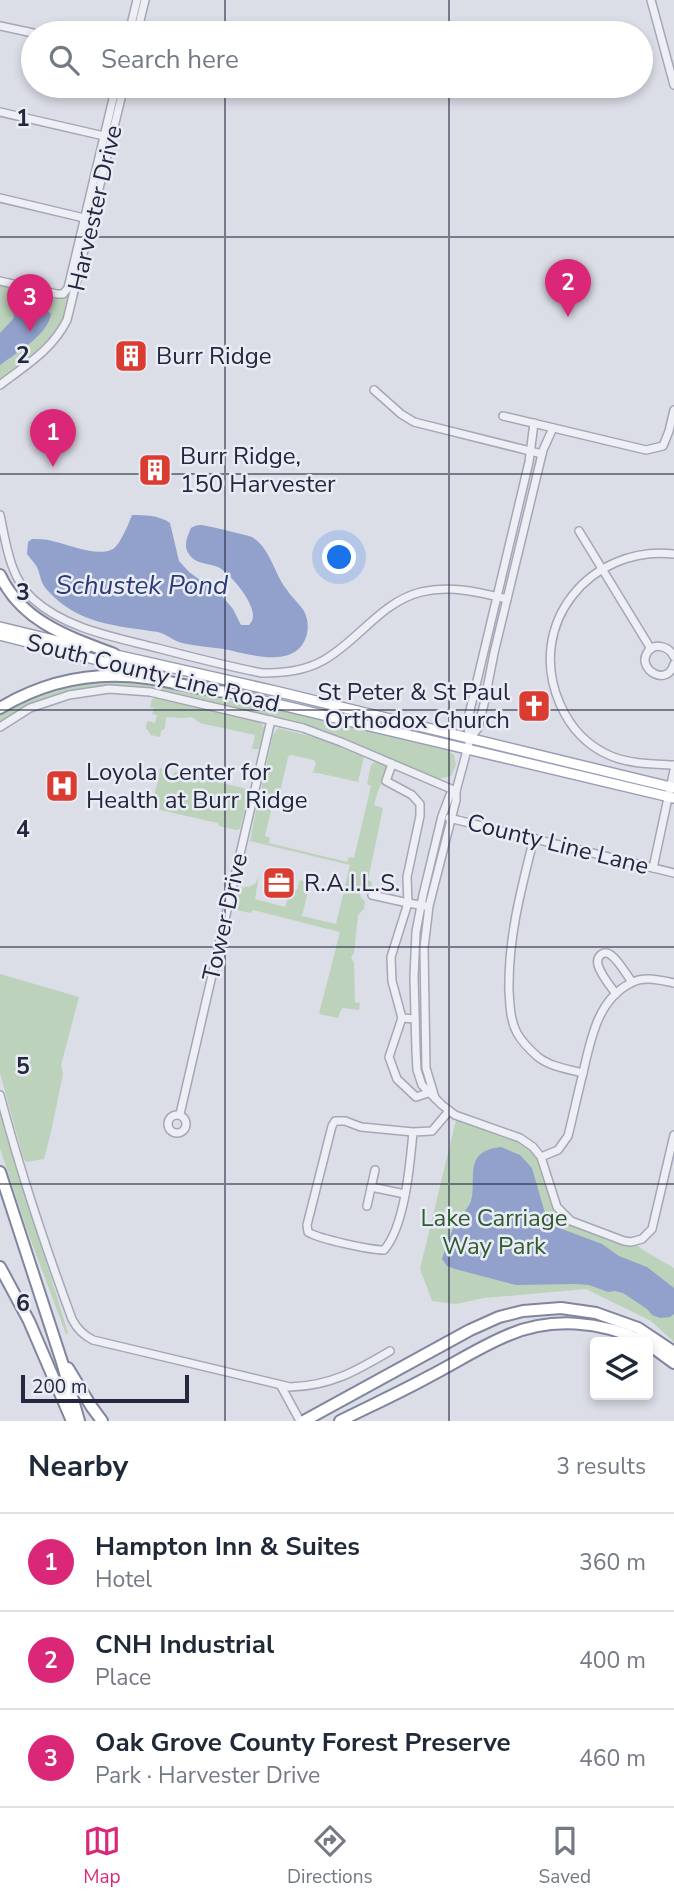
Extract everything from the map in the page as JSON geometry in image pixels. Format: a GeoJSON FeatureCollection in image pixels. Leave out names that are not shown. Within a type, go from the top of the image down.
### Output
{"type":"FeatureCollection","features":[{"type":"Feature","properties":{"kind":"highway"},"geometry":{"type":"LineString","coordinates":[[0,575],[14,598],[31,615],[62,633],[114,654]]}},
{"type":"Feature","properties":{"kind":"highway"},"geometry":{"type":"LineString","coordinates":[[0,708],[39,688],[95,676],[146,678],[228,692]]}},
{"type":"Feature","properties":{"kind":"highway"},"geometry":{"type":"LineString","coordinates":[[0,1172],[79,1421]]}},
{"type":"Feature","properties":{"kind":"highway"},"geometry":{"type":"LineString","coordinates":[[0,1267],[29,1321],[72,1421]]}},
{"type":"Feature","properties":{"kind":"highway"},"geometry":{"type":"LineString","coordinates":[[304,1421],[470,1330],[499,1317],[523,1311],[550,1308],[596,1313],[638,1328],[674,1352]]}},
{"type":"Feature","properties":{"kind":"highway"},"geometry":{"type":"LineString","coordinates":[[340,1421],[505,1336],[534,1327],[568,1323],[592,1324],[633,1337]]}},
{"type":"Feature","properties":{"kind":"highway"},"geometry":{"type":"LineString","coordinates":[[653,1348],[674,1363]]}},
{"type":"Feature","properties":{"kind":"highway"},"geometry":{"type":"LineString","coordinates":[[59,1353],[90,1406],[103,1421]]}},
{"type":"Feature","properties":{"kind":"main road","name":"South County Line Road"},"geometry":{"type":"LineString","coordinates":[[0,627],[672,792]]}},
{"type":"Feature","properties":{"kind":"main road","name":"South County Line Road"},"geometry":{"type":"LineString","coordinates":[[0,635],[228,692],[469,744]]}},
{"type":"Feature","properties":{"kind":"street"},"geometry":{"type":"LineString","coordinates":[[132,21],[137,0]]}},
{"type":"Feature","properties":{"kind":"street"},"geometry":{"type":"LineString","coordinates":[[140,21],[145,0]]}},
{"type":"Feature","properties":{"kind":"street"},"geometry":{"type":"LineString","coordinates":[[651,0],[674,85]]}},
{"type":"Feature","properties":{"kind":"street"},"geometry":{"type":"LineString","coordinates":[[0,26],[21,30]]}},
{"type":"Feature","properties":{"kind":"street"},"geometry":{"type":"LineString","coordinates":[[0,281],[57,295],[63,294],[68,288],[113,98]]}},
{"type":"Feature","properties":{"kind":"street","name":"Harvester Drive"},"geometry":{"type":"LineString","coordinates":[[0,385],[41,354],[58,336],[67,320],[121,98]]}},
{"type":"Feature","properties":{"kind":"street"},"geometry":{"type":"LineString","coordinates":[[0,112],[104,136]]}},
{"type":"Feature","properties":{"kind":"street"},"geometry":{"type":"LineString","coordinates":[[0,198],[84,218]]}},
{"type":"Feature","properties":{"kind":"street"},"geometry":{"type":"LineString","coordinates":[[374,390],[414,422],[542,454]]}},
{"type":"Feature","properties":{"kind":"street"},"geometry":{"type":"LineString","coordinates":[[503,415],[646,450],[663,446],[674,410]]}},
{"type":"Feature","properties":{"kind":"street"},"geometry":{"type":"LineString","coordinates":[[469,744],[467,723],[531,452],[534,423]]}},
{"type":"Feature","properties":{"kind":"street"},"geometry":{"type":"LineString","coordinates":[[425,906],[456,800],[469,744],[478,728],[542,454],[553,428]]}},
{"type":"Feature","properties":{"kind":"street"},"geometry":{"type":"LineString","coordinates":[[0,515],[7,548],[20,583],[33,598],[59,616],[97,632],[262,673],[288,672],[322,661],[385,609],[417,593],[452,589],[507,599]]}},
{"type":"Feature","properties":{"kind":"street"},"geometry":{"type":"LineString","coordinates":[[579,531],[652,649]]}},
{"type":"Feature","properties":{"kind":"street"},"geometry":{"type":"LineString","coordinates":[[653,868],[672,792],[674,767],[617,758],[599,750],[575,730],[556,696],[550,662],[552,639],[564,607],[575,592],[602,568],[636,555],[674,554]]}},
{"type":"Feature","properties":{"kind":"street"},"geometry":{"type":"LineString","coordinates":[[674,657],[673,653],[661,646],[647,653],[645,660],[649,670],[658,676],[666,675],[673,669],[674,664]]}},
{"type":"Feature","properties":{"kind":"street"},"geometry":{"type":"LineString","coordinates":[[0,727],[30,708],[47,701],[89,691],[109,689],[149,692],[303,728],[456,791]]}},
{"type":"Feature","properties":{"kind":"street","name":"Tower Drive"},"geometry":{"type":"LineString","coordinates":[[180,1114],[271,720]]}},
{"type":"Feature","properties":{"kind":"street"},"geometry":{"type":"LineString","coordinates":[[392,764],[386,781],[412,795],[420,803],[420,816],[407,877],[408,903],[391,957],[392,981],[402,1018],[390,1057],[397,1079],[416,1097],[428,1093]]}},
{"type":"Feature","properties":{"kind":"street"},"geometry":{"type":"LineString","coordinates":[[456,791],[450,795],[442,816],[419,947],[415,1018],[417,1070],[422,1085],[449,1111],[520,1138],[533,1147],[541,1157],[557,1207],[571,1221],[624,1241],[631,1242],[642,1238],[652,1229],[674,1135]]}},
{"type":"Feature","properties":{"kind":"street","name":"County Line Lane"},"geometry":{"type":"LineString","coordinates":[[442,816],[674,873]]}},
{"type":"Feature","properties":{"kind":"street"},"geometry":{"type":"LineString","coordinates":[[534,838],[510,943],[510,1012],[523,1042],[540,1059],[583,1073]]}},
{"type":"Feature","properties":{"kind":"street"},"geometry":{"type":"LineString","coordinates":[[372,895],[425,906]]}},
{"type":"Feature","properties":{"kind":"street"},"geometry":{"type":"LineString","coordinates":[[419,947],[426,1068],[435,1099]]}},
{"type":"Feature","properties":{"kind":"street"},"geometry":{"type":"LineString","coordinates":[[616,995],[598,964],[601,953],[610,954],[632,982]]}},
{"type":"Feature","properties":{"kind":"street"},"geometry":{"type":"LineString","coordinates":[[541,1157],[558,1150],[568,1136],[593,1031],[604,1008],[632,982],[654,979],[674,983]]}},
{"type":"Feature","properties":{"kind":"street"},"geometry":{"type":"LineString","coordinates":[[402,1018],[415,1018]]}},
{"type":"Feature","properties":{"kind":"street"},"geometry":{"type":"LineString","coordinates":[[416,1050],[426,1049]]}},
{"type":"Feature","properties":{"kind":"street"},"geometry":{"type":"LineString","coordinates":[[0,1095],[48,1255],[72,1320],[82,1333],[93,1340],[281,1386],[301,1387],[333,1381],[390,1351]]}},
{"type":"Feature","properties":{"kind":"street"},"geometry":{"type":"LineString","coordinates":[[413,1132],[409,1180],[389,1245],[384,1250],[328,1239],[308,1232],[307,1225],[335,1121],[345,1121],[361,1127],[432,1131],[449,1111]]}},
{"type":"Feature","properties":{"kind":"street"},"geometry":{"type":"LineString","coordinates":[[367,1206],[375,1170]]}},
{"type":"Feature","properties":{"kind":"street"},"geometry":{"type":"LineString","coordinates":[[371,1187],[405,1195]]}},
{"type":"Feature","properties":{"kind":"street"},"geometry":{"type":"LineString","coordinates":[[281,1386],[304,1421]]}},
{"type":"Feature","properties":{"kind":"green space"},"geometry":{"type":"Polygon","coordinates":[[[0,281],[74,297],[58,336],[0,385],[0,281]]]}},
{"type":"Feature","properties":{"kind":"green space"},"geometry":{"type":"Polygon","coordinates":[[[108,679],[145,683],[286,712],[448,751],[454,755],[456,765],[451,776],[438,779],[324,730],[140,687],[90,687],[58,694],[24,708],[0,724],[0,715],[39,695],[108,679]]]}},
{"type":"Feature","properties":{"kind":"green space"},"geometry":{"type":"Polygon","coordinates":[[[158,697],[260,722],[264,728],[259,749],[252,749],[255,735],[200,723],[192,717],[166,717],[165,728],[160,737],[151,735],[146,728],[147,721],[155,723],[157,715],[152,714],[154,708],[150,707],[152,699],[158,697]]]}},
{"type":"Feature","properties":{"kind":"green space"},"geometry":{"type":"Polygon","coordinates":[[[278,728],[324,740],[364,757],[358,782],[313,773],[316,763],[314,760],[291,755],[288,757],[280,792],[276,791],[274,795],[263,792],[261,790],[273,735],[278,728]]]}},
{"type":"Feature","properties":{"kind":"green space"},"geometry":{"type":"Polygon","coordinates":[[[375,762],[387,766],[387,769],[374,805],[383,808],[368,880],[372,882],[371,887],[360,893],[365,901],[364,909],[358,915],[354,953],[351,957],[354,963],[355,1002],[360,1003],[359,1010],[342,1008],[338,1018],[319,1014],[340,932],[253,910],[250,913],[233,909],[238,888],[254,884],[259,875],[255,899],[285,907],[291,889],[297,890],[300,880],[310,883],[302,916],[336,924],[350,865],[250,841],[258,801],[271,803],[272,806],[265,836],[270,838],[269,843],[347,862],[349,857],[354,858],[371,786],[367,784],[371,765],[375,762]]]}},
{"type":"Feature","properties":{"kind":"green space"},"geometry":{"type":"Polygon","coordinates":[[[160,768],[165,770],[165,774],[173,776],[175,772],[191,780],[193,776],[247,789],[249,791],[240,829],[151,808],[160,768]]]}},
{"type":"Feature","properties":{"kind":"green space"},"geometry":{"type":"Polygon","coordinates":[[[0,974],[79,997],[61,1065],[63,1074],[44,1159],[26,1162],[23,1157],[0,1073],[0,974]]]}},
{"type":"Feature","properties":{"kind":"green space"},"geometry":{"type":"Polygon","coordinates":[[[0,1111],[68,1333],[66,1334],[0,1148],[0,1111]]]}},
{"type":"Feature","properties":{"kind":"green space","name":"Lake Carriage Way Park"},"geometry":{"type":"Polygon","coordinates":[[[456,1120],[503,1134],[529,1149],[538,1162],[551,1198],[567,1220],[586,1231],[613,1241],[636,1244],[674,1268],[674,1342],[651,1321],[586,1289],[484,1298],[456,1304],[432,1301],[420,1269],[456,1120]]]}},
{"type":"Feature","properties":{"kind":"water"},"geometry":{"type":"Polygon","coordinates":[[[16,299],[41,305],[51,314],[49,322],[38,336],[0,365],[0,333],[14,318],[13,306],[16,299]]]}},
{"type":"Feature","properties":{"kind":"water","name":"Schustek Pond"},"geometry":{"type":"Polygon","coordinates":[[[132,515],[157,517],[170,523],[179,561],[189,572],[221,595],[233,609],[241,625],[249,625],[253,618],[245,595],[223,570],[192,557],[187,551],[186,541],[191,528],[199,525],[252,537],[264,548],[283,584],[305,614],[308,630],[300,647],[282,657],[270,657],[182,643],[158,632],[113,625],[85,617],[60,602],[45,588],[37,567],[27,554],[28,542],[32,539],[44,539],[90,551],[106,551],[113,549],[118,543],[132,515]]]}},
{"type":"Feature","properties":{"kind":"water"},"geometry":{"type":"Polygon","coordinates":[[[501,1147],[520,1155],[532,1168],[545,1213],[562,1229],[602,1244],[619,1256],[647,1267],[674,1288],[674,1314],[660,1318],[623,1293],[608,1292],[589,1285],[516,1285],[447,1266],[442,1259],[454,1227],[471,1201],[475,1162],[485,1151],[501,1147]]]}},
{"type":"Feature","properties":{"kind":"place","name":"CNH Industrial"},"geometry":{"type":"Point","coordinates":[568,317]}},
{"type":"Feature","properties":{"kind":"place","name":"Oak Grove County Forest Preserve"},"geometry":{"type":"Point","coordinates":[30,332]}},
{"type":"Feature","properties":{"kind":"place","name":"Burr Ridge"},"geometry":{"type":"Point","coordinates":[131,356]}},
{"type":"Feature","properties":{"kind":"place","name":"Hampton Inn & Suites"},"geometry":{"type":"Point","coordinates":[53,467]}},
{"type":"Feature","properties":{"kind":"place","name":"Burr Ridge, 150 Harvester"},"geometry":{"type":"Point","coordinates":[155,470]}},
{"type":"Feature","properties":{"kind":"place","name":"St Peter & St Paul Orthodox Church"},"geometry":{"type":"Point","coordinates":[534,706]}},
{"type":"Feature","properties":{"kind":"place","name":"Loyola Center for Health at Burr Ridge"},"geometry":{"type":"Point","coordinates":[62,786]}},
{"type":"Feature","properties":{"kind":"place","name":"R.A.I.L.S."},"geometry":{"type":"Point","coordinates":[279,883]}}]}
